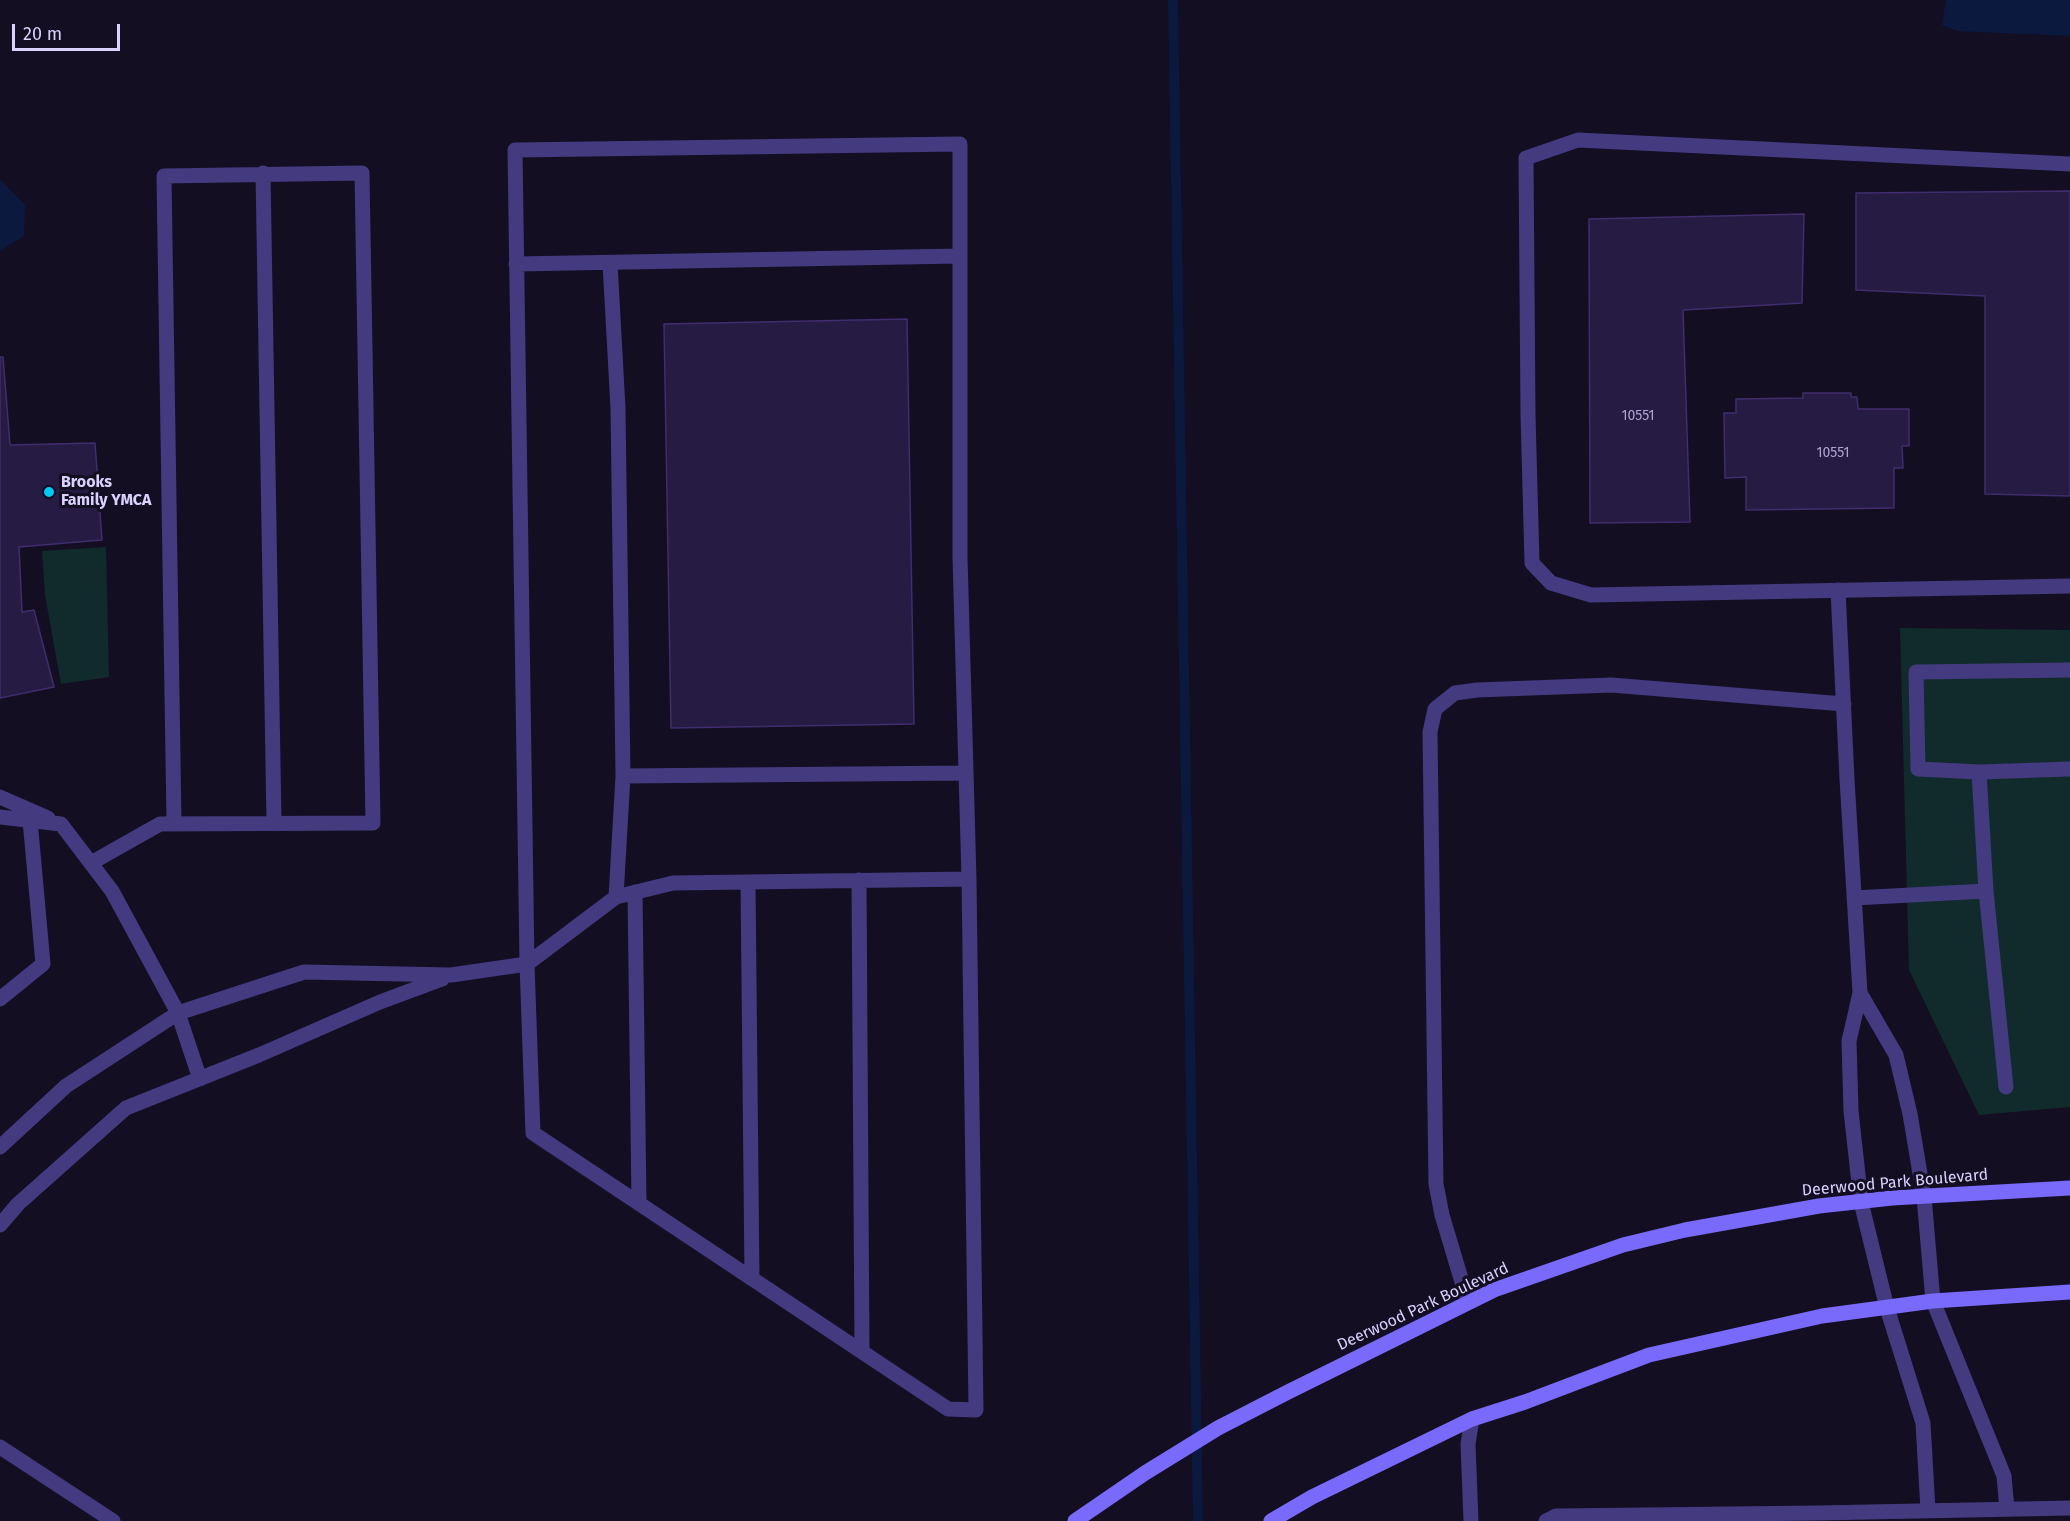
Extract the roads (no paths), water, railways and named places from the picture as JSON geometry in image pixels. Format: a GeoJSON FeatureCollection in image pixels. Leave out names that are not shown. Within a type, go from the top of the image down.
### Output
{"type":"FeatureCollection","features":[{"type":"Feature","properties":{"kind":"main road","name":"Deerwood Park Boulevard"},"geometry":{"type":"LineString","coordinates":[[1076,1520],[1145,1473],[1218,1428],[1468,1302],[1494,1290],[1633,1243],[1685,1230],[1819,1206],[2070,1188]]}},
{"type":"Feature","properties":{"kind":"main road"},"geometry":{"type":"LineString","coordinates":[[1271,1521],[1312,1497],[1472,1419],[1525,1402],[1649,1355],[1822,1316],[1933,1301],[2070,1292]]}},
{"type":"Feature","properties":{"kind":"street"},"geometry":{"type":"LineString","coordinates":[[2070,164],[1578,140],[1526,158],[1528,415],[1532,563],[1551,583],[1591,595],[2070,586]]}},
{"type":"Feature","properties":{"kind":"street"},"geometry":{"type":"LineString","coordinates":[[960,144],[959,256],[960,557],[969,879],[976,1410],[948,1409],[533,1133],[526,964],[514,150],[960,144]]}},
{"type":"Feature","properties":{"kind":"street"},"geometry":{"type":"LineString","coordinates":[[263,173],[274,823]]}},
{"type":"Feature","properties":{"kind":"street"},"geometry":{"type":"LineString","coordinates":[[91,863],[160,824],[372,823],[362,173],[164,176],[174,823]]}},
{"type":"Feature","properties":{"kind":"street"},"geometry":{"type":"LineString","coordinates":[[516,264],[959,256]]}},
{"type":"Feature","properties":{"kind":"street"},"geometry":{"type":"LineString","coordinates":[[610,263],[618,408],[623,776],[616,897]]}},
{"type":"Feature","properties":{"kind":"street"},"geometry":{"type":"LineString","coordinates":[[1838,591],[1860,993],[1849,1041],[1851,1111],[1861,1202],[1887,1308],[1923,1423],[1928,1510]]}},
{"type":"Feature","properties":{"kind":"street"},"geometry":{"type":"LineString","coordinates":[[2070,670],[1916,672],[1918,769],[1979,772],[2070,769]]}},
{"type":"Feature","properties":{"kind":"street"},"geometry":{"type":"LineString","coordinates":[[1468,1302],[1442,1215],[1436,1184],[1430,732],[1435,709],[1455,693],[1477,690],[1611,686],[1844,704]]}},
{"type":"Feature","properties":{"kind":"street"},"geometry":{"type":"LineString","coordinates":[[1979,772],[1986,891],[2006,1087]]}},
{"type":"Feature","properties":{"kind":"street"},"geometry":{"type":"LineString","coordinates":[[623,776],[966,773]]}},
{"type":"Feature","properties":{"kind":"street"},"geometry":{"type":"LineString","coordinates":[[0,797],[61,824],[112,891],[178,1013],[200,1079]]}},
{"type":"Feature","properties":{"kind":"street"},"geometry":{"type":"LineString","coordinates":[[0,817],[61,824]]}},
{"type":"Feature","properties":{"kind":"street"},"geometry":{"type":"LineString","coordinates":[[0,999],[43,964],[30,820]]}},
{"type":"Feature","properties":{"kind":"street"},"geometry":{"type":"LineString","coordinates":[[0,1147],[66,1086],[178,1013],[304,972],[451,975],[526,964],[616,897],[673,883],[969,879]]}},
{"type":"Feature","properties":{"kind":"street"},"geometry":{"type":"LineString","coordinates":[[859,880],[862,1352]]}},
{"type":"Feature","properties":{"kind":"street"},"geometry":{"type":"LineString","coordinates":[[748,882],[752,1279]]}},
{"type":"Feature","properties":{"kind":"street"},"geometry":{"type":"LineString","coordinates":[[1854,898],[1986,891]]}},
{"type":"Feature","properties":{"kind":"street"},"geometry":{"type":"LineString","coordinates":[[634,892],[639,1204]]}},
{"type":"Feature","properties":{"kind":"street"},"geometry":{"type":"LineString","coordinates":[[0,1225],[18,1204],[126,1108],[380,1002],[451,975]]}},
{"type":"Feature","properties":{"kind":"street"},"geometry":{"type":"LineString","coordinates":[[1860,993],[1896,1055],[1910,1114],[1924,1197],[1933,1301],[2004,1476],[2007,1509]]}},
{"type":"Feature","properties":{"kind":"street"},"geometry":{"type":"LineString","coordinates":[[1471,1521],[1468,1444],[1472,1419]]}},
{"type":"Feature","properties":{"kind":"street"},"geometry":{"type":"LineString","coordinates":[[0,1447],[113,1521]]}},
{"type":"Feature","properties":{"kind":"street"},"geometry":{"type":"LineString","coordinates":[[1546,1521],[1556,1516],[1818,1517],[1928,1510],[2070,1508]]}},
{"type":"Feature","properties":{"kind":"water"},"geometry":{"type":"Polygon","coordinates":[[[1946,0],[2070,0],[2070,36],[1957,31],[1942,25],[1946,0]]]}},
{"type":"Feature","properties":{"kind":"water"},"geometry":{"type":"Polygon","coordinates":[[[0,179],[25,205],[24,236],[0,251],[0,179]]]}},
{"type":"Feature","properties":{"kind":"waterway"},"geometry":{"type":"LineString","coordinates":[[1173,0],[1198,1521]]}},
{"type":"Feature","properties":{"kind":"place","name":"Brooks Family YMCA"},"geometry":{"type":"Point","coordinates":[49,492]}}]}
